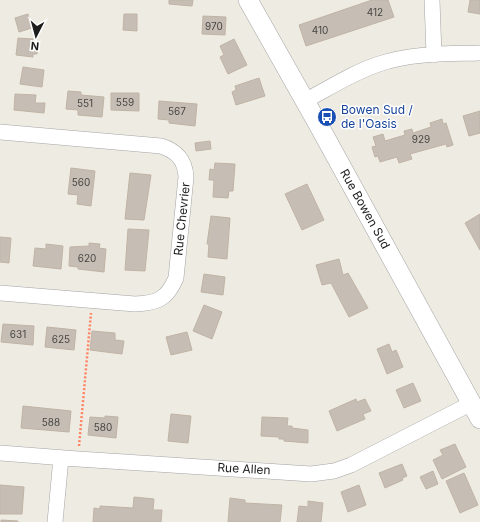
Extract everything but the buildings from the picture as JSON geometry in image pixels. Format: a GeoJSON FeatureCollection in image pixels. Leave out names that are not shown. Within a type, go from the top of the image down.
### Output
{"type":"FeatureCollection","features":[{"type":"Feature","properties":{"kind":"street","name":"Rue Bowen Sud"},"geometry":{"type":"LineString","coordinates":[[248,0],[476,411]]}},
{"type":"Feature","properties":{"kind":"street"},"geometry":{"type":"LineString","coordinates":[[432,0],[434,55]]}},
{"type":"Feature","properties":{"kind":"street"},"geometry":{"type":"LineString","coordinates":[[305,101],[365,69],[380,63],[434,55],[480,53]]}},
{"type":"Feature","properties":{"kind":"street","name":"Rue Chevrier"},"geometry":{"type":"LineString","coordinates":[[0,132],[161,146],[172,150],[181,158],[185,166],[186,177],[176,278],[171,290],[162,299],[151,304],[135,304],[0,293]]}},
{"type":"Feature","properties":{"kind":"street","name":"Rue Allen"},"geometry":{"type":"LineString","coordinates":[[0,453],[78,460],[311,474],[334,471],[351,465],[476,411]]}},
{"type":"Feature","properties":{"kind":"street"},"geometry":{"type":"LineString","coordinates":[[55,522],[61,458]]}},
{"type":"Feature","properties":{"kind":"path"},"geometry":{"type":"LineString","coordinates":[[78,460],[92,301]]}},
{"type":"Feature","properties":{"kind":"place","name":"Bowen Sud / de l'Oasis"},"geometry":{"type":"Point","coordinates":[327,117]}}]}
